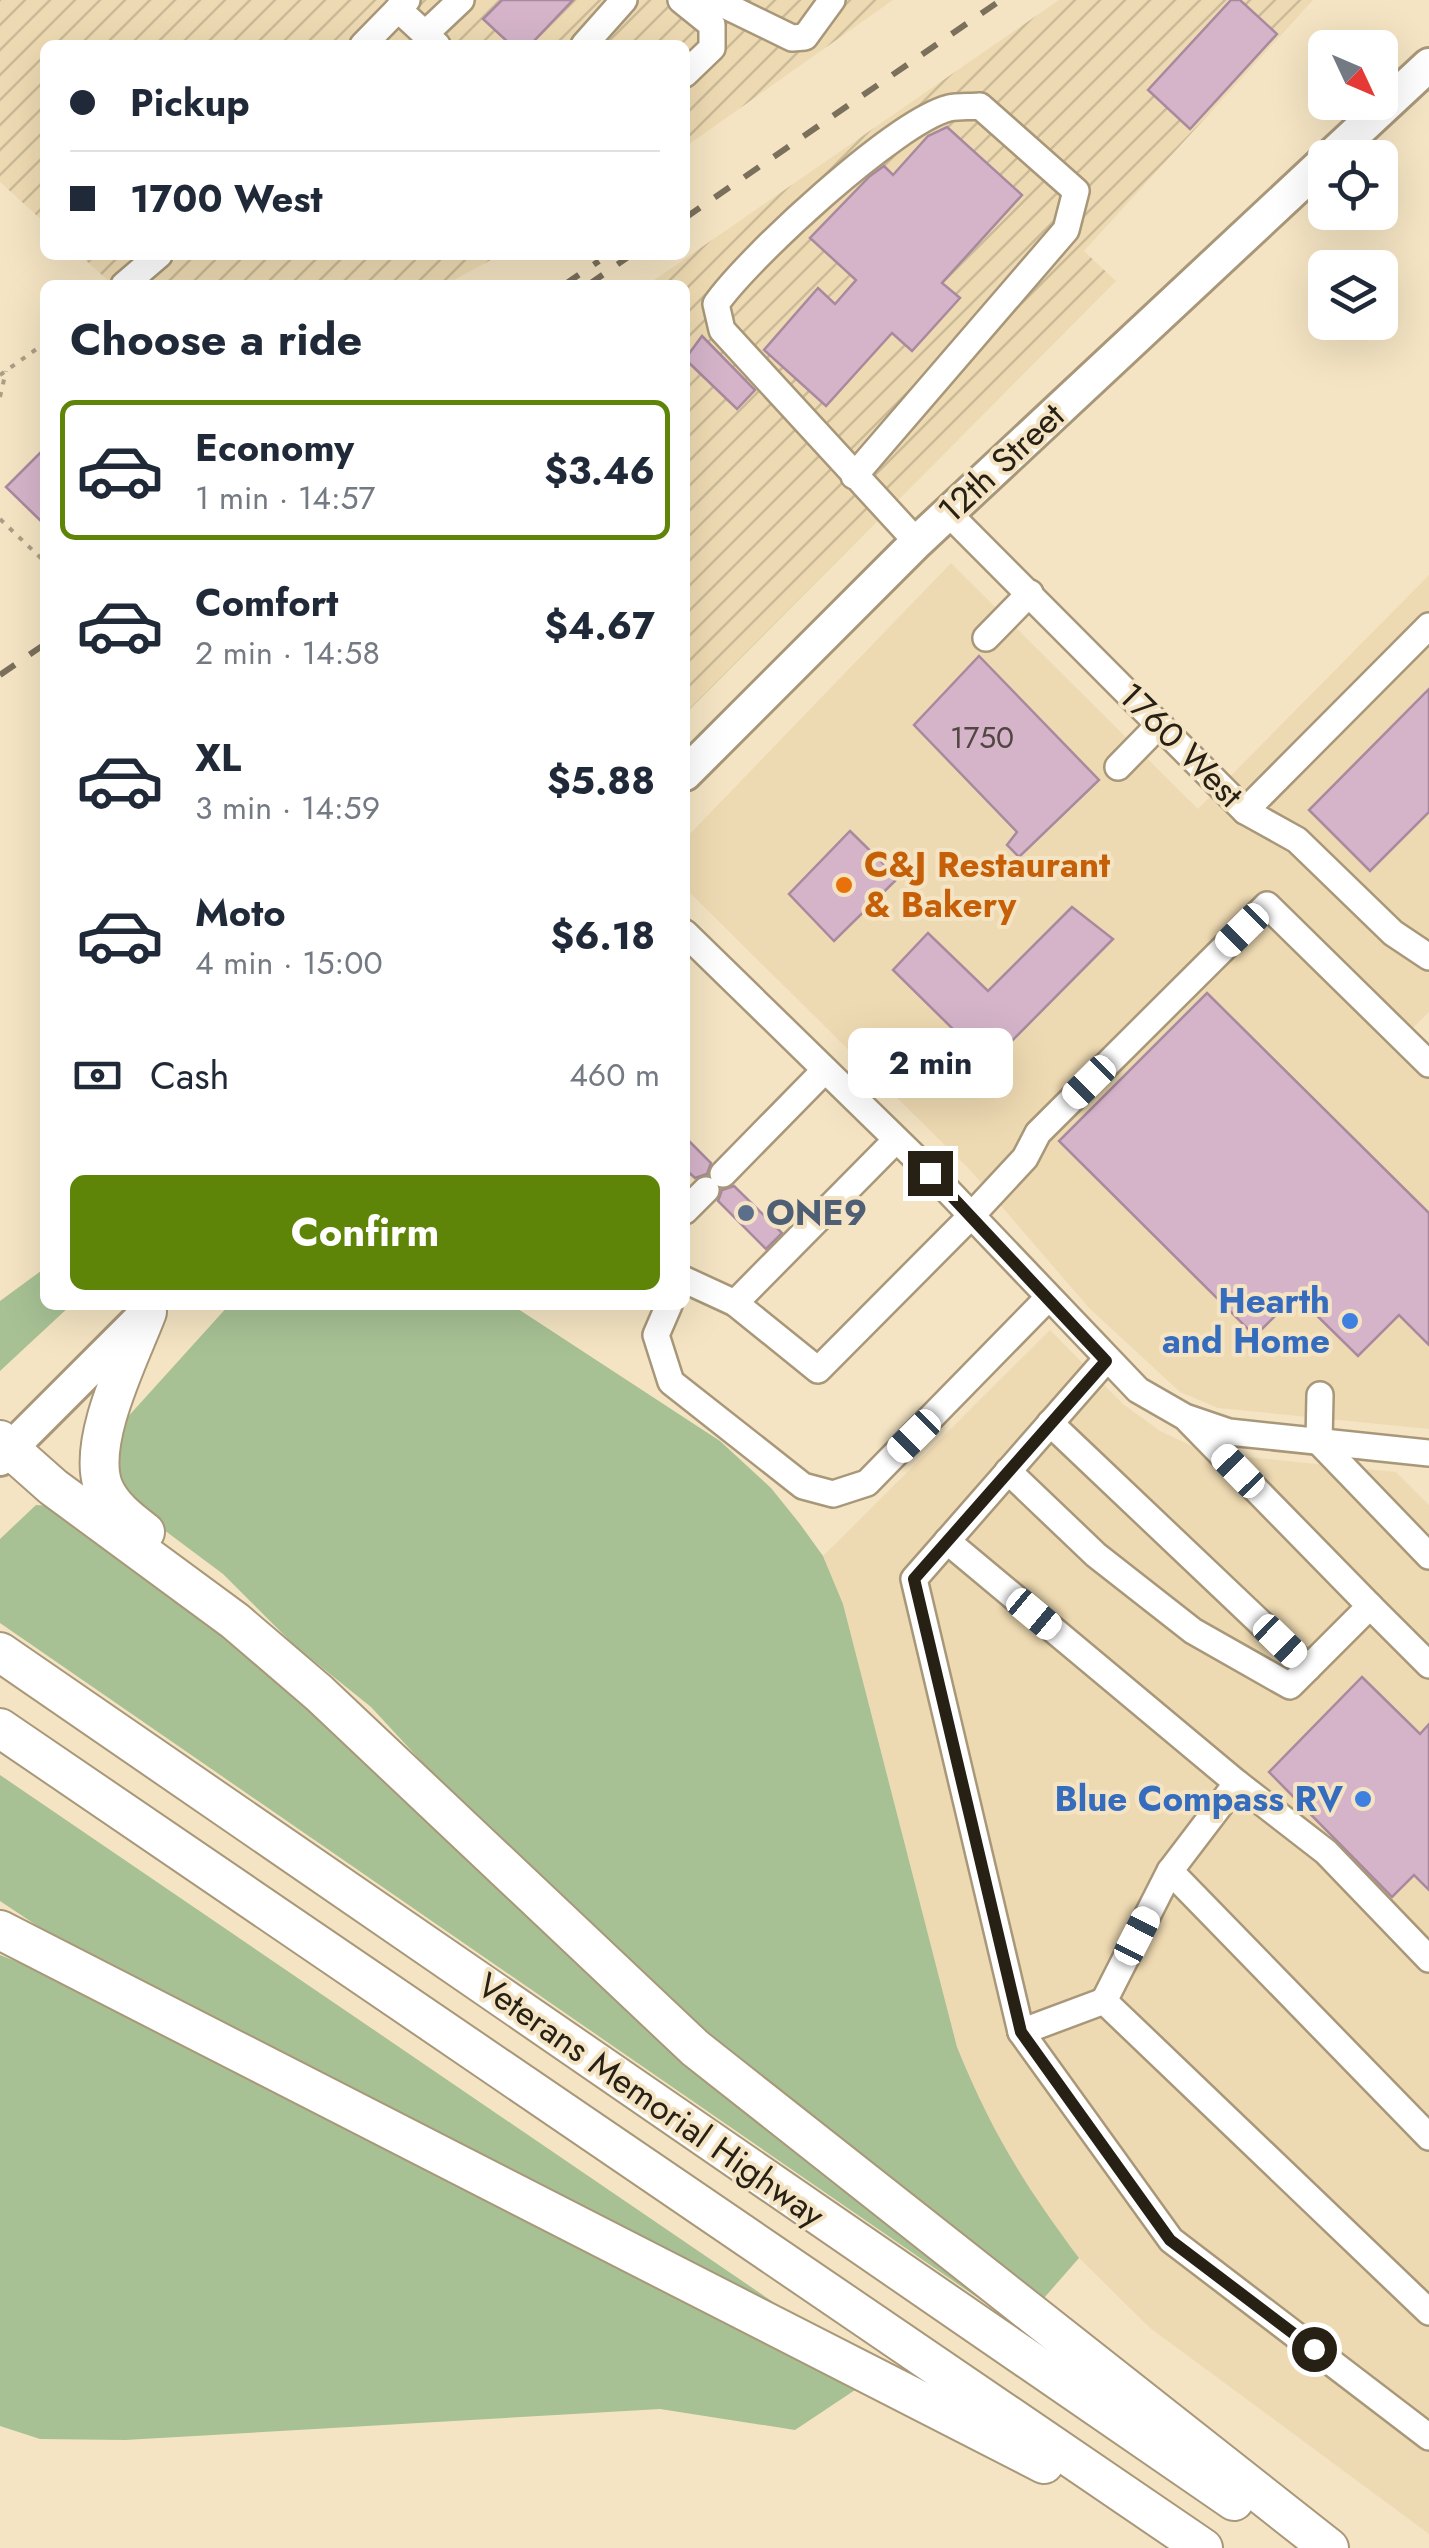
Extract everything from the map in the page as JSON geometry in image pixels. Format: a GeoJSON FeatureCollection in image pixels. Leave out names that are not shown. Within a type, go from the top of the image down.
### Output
{"type":"FeatureCollection","features":[{"type":"Feature","properties":{"kind":"highway"},"geometry":{"type":"LineString","coordinates":[[149,1310],[103,1433],[98,1460],[103,1486],[115,1507],[192,1570],[235,1621]]}},
{"type":"Feature","properties":{"kind":"highway"},"geometry":{"type":"LineString","coordinates":[[4,1449],[235,1621],[695,2048],[1329,2548]]}},
{"type":"Feature","properties":{"kind":"highway","name":"Veterans Memorial Highway"},"geometry":{"type":"LineString","coordinates":[[0,1652],[1302,2548]]}},
{"type":"Feature","properties":{"kind":"highway","name":"Veterans Memorial Highway"},"geometry":{"type":"LineString","coordinates":[[0,1728],[1197,2544]]}},
{"type":"Feature","properties":{"kind":"highway"},"geometry":{"type":"LineString","coordinates":[[0,1930],[1197,2544]]}},
{"type":"Feature","properties":{"kind":"main road","name":"12th Street"},"geometry":{"type":"LineString","coordinates":[[1348,140],[1429,65]]}},
{"type":"Feature","properties":{"kind":"main road","name":"12th Street"},"geometry":{"type":"LineString","coordinates":[[690,769],[917,542],[1308,177]]}},
{"type":"Feature","properties":{"kind":"main road"},"geometry":{"type":"LineString","coordinates":[[4,1449],[148,1310]]}},
{"type":"Feature","properties":{"kind":"street"},"geometry":{"type":"LineString","coordinates":[[368,40],[402,5],[431,40],[461,0]]}},
{"type":"Feature","properties":{"kind":"street"},"geometry":{"type":"LineString","coordinates":[[588,40],[624,0]]}},
{"type":"Feature","properties":{"kind":"street"},"geometry":{"type":"LineString","coordinates":[[681,0],[712,25],[712,48],[690,69]]}},
{"type":"Feature","properties":{"kind":"street"},"geometry":{"type":"LineString","coordinates":[[701,0],[718,2],[792,38],[805,37],[832,0]]}},
{"type":"Feature","properties":{"kind":"street"},"geometry":{"type":"LineString","coordinates":[[854,476],[1066,230],[1076,191],[980,106],[948,108],[896,136],[737,274],[716,304],[722,330],[854,476],[917,542]]}},
{"type":"Feature","properties":{"kind":"street"},"geometry":{"type":"LineString","coordinates":[[130,280],[154,260]]}},
{"type":"Feature","properties":{"kind":"street","name":"1760 West"},"geometry":{"type":"LineString","coordinates":[[948,513],[1245,811],[1297,840],[1393,933],[1425,949]]}},
{"type":"Feature","properties":{"kind":"street"},"geometry":{"type":"LineString","coordinates":[[986,638],[1030,593]]}},
{"type":"Feature","properties":{"kind":"street"},"geometry":{"type":"LineString","coordinates":[[1245,811],[1429,626]]}},
{"type":"Feature","properties":{"kind":"street"},"geometry":{"type":"LineString","coordinates":[[1118,767],[1160,724]]}},
{"type":"Feature","properties":{"kind":"street"},"geometry":{"type":"LineString","coordinates":[[690,1282],[735,1303],[818,1370],[1025,1158],[1038,1133],[1267,905],[1429,1064]]}},
{"type":"Feature","properties":{"kind":"street"},"geometry":{"type":"LineString","coordinates":[[690,950],[825,1070],[972,1215],[1106,1361],[1138,1390],[1185,1417],[1229,1432],[1429,1453]]}},
{"type":"Feature","properties":{"kind":"street"},"geometry":{"type":"LineString","coordinates":[[690,1207],[825,1070]]}},
{"type":"Feature","properties":{"kind":"street"},"geometry":{"type":"LineString","coordinates":[[735,1303],[896,1140]]}},
{"type":"Feature","properties":{"kind":"street"},"geometry":{"type":"LineString","coordinates":[[668,1310],[656,1335],[671,1382],[803,1486],[833,1494],[867,1482],[1048,1298]]}},
{"type":"Feature","properties":{"kind":"street"},"geometry":{"type":"LineString","coordinates":[[1106,1361],[914,1579],[1021,2032],[1170,2240],[1429,2437]]}},
{"type":"Feature","properties":{"kind":"street"},"geometry":{"type":"LineString","coordinates":[[1320,1395],[1319,1442],[1429,1556]]}},
{"type":"Feature","properties":{"kind":"street"},"geometry":{"type":"LineString","coordinates":[[1185,1417],[1429,1665]]}},
{"type":"Feature","properties":{"kind":"street"},"geometry":{"type":"LineString","coordinates":[[1050,1423],[1308,1668]]}},
{"type":"Feature","properties":{"kind":"street"},"geometry":{"type":"LineString","coordinates":[[1008,1472],[1096,1555],[1193,1631],[1290,1686],[1370,1606]]}},
{"type":"Feature","properties":{"kind":"street"},"geometry":{"type":"LineString","coordinates":[[947,1541],[1237,1783],[1326,1852],[1429,1959]]}},
{"type":"Feature","properties":{"kind":"street"},"geometry":{"type":"LineString","coordinates":[[1021,2032],[1104,2001],[1170,1871],[1237,1783]]}},
{"type":"Feature","properties":{"kind":"street"},"geometry":{"type":"LineString","coordinates":[[1170,1871],[1429,2137]]}},
{"type":"Feature","properties":{"kind":"street"},"geometry":{"type":"LineString","coordinates":[[1104,2001],[1429,2312]]}},
{"type":"Feature","properties":{"kind":"path"},"geometry":{"type":"LineString","coordinates":[[0,397],[3,373],[40,347]]}},
{"type":"Feature","properties":{"kind":"path"},"geometry":{"type":"LineString","coordinates":[[0,519],[40,557]]}},
{"type":"Feature","properties":{"kind":"shaded area"},"geometry":{"type":"Polygon","coordinates":[[[0,0],[893,0],[690,143],[690,40],[40,40],[40,218],[0,182],[0,0]]]}},
{"type":"Feature","properties":{"kind":"shaded area"},"geometry":{"type":"Polygon","coordinates":[[[1059,0],[1313,0],[1084,251],[1116,281],[690,709],[690,280],[654,280],[683,260],[690,260],[690,255],[1059,0]]]}},
{"type":"Feature","properties":{"kind":"shaded area"},"geometry":{"type":"Polygon","coordinates":[[[86,260],[491,260],[454,280],[108,280],[86,260]]]}},
{"type":"Feature","properties":{"kind":"shaded area"},"geometry":{"type":"Polygon","coordinates":[[[951,563],[1198,809],[1429,575],[1429,1012],[1413,1028],[1429,1044],[1429,1429],[1218,1408],[1180,1392],[1089,1308],[971,1171],[690,893],[690,834],[951,563]]]}},
{"type":"Feature","properties":{"kind":"shaded area","name":"Blue Compass RV"},"geometry":{"type":"Polygon","coordinates":[[[1050,1330],[1123,1404],[1160,1431],[1194,1447],[1228,1455],[1396,1472],[1429,1505],[1429,2534],[1150,2328],[1079,2258],[1020,2180],[985,2116],[957,2047],[843,1604],[823,1556],[1050,1330]]]}},
{"type":"Feature","properties":{"kind":"green space"},"geometry":{"type":"Polygon","coordinates":[[[40,1272],[40,1310],[66,1310],[0,1371],[0,1301],[40,1272]]]}},
{"type":"Feature","properties":{"kind":"green space"},"geometry":{"type":"Polygon","coordinates":[[[224,1310],[520,1310],[720,1441],[771,1488],[823,1556],[843,1604],[957,2047],[1010,2157],[1079,2258],[1044,2298],[720,2047],[495,1841],[371,1707],[294,1645],[223,1574],[148,1518],[120,1487],[115,1441],[125,1420],[224,1310]]]}},
{"type":"Feature","properties":{"kind":"green space"},"geometry":{"type":"Polygon","coordinates":[[[36,1505],[52,1506],[232,1640],[1078,2367],[0,1623],[0,1539],[36,1505]]]}},
{"type":"Feature","properties":{"kind":"green space"},"geometry":{"type":"Polygon","coordinates":[[[0,1775],[798,2319],[66,1945],[0,1901],[0,1775]]]}},
{"type":"Feature","properties":{"kind":"green space"},"geometry":{"type":"Polygon","coordinates":[[[0,1955],[50,1975],[858,2388],[795,2430],[660,2409],[125,2440],[40,2439],[0,2426],[0,1955]]]}},
{"type":"Feature","properties":{"kind":"building"},"geometry":{"type":"Polygon","coordinates":[[[502,0],[573,0],[535,40],[506,40],[483,19],[502,0]]]}},
{"type":"Feature","properties":{"kind":"building"},"geometry":{"type":"Polygon","coordinates":[[[1231,0],[1240,0],[1277,34],[1190,129],[1148,90],[1231,0]]]}},
{"type":"Feature","properties":{"kind":"building"},"geometry":{"type":"Polygon","coordinates":[[[947,127],[1022,195],[942,283],[960,298],[912,351],[892,333],[826,406],[764,350],[818,288],[835,304],[856,280],[810,238],[870,176],[884,166],[893,175],[928,136],[947,127]]]}},
{"type":"Feature","properties":{"kind":"building"},"geometry":{"type":"Polygon","coordinates":[[[702,336],[755,390],[737,409],[690,364],[690,352],[702,336]]]}},
{"type":"Feature","properties":{"kind":"building"},"geometry":{"type":"Polygon","coordinates":[[[40,453],[40,520],[6,487],[40,453]]]}},
{"type":"Feature","properties":{"kind":"building"},"geometry":{"type":"Polygon","coordinates":[[[979,656],[1099,780],[1019,857],[1007,845],[1017,832],[914,725],[979,656]]]}},
{"type":"Feature","properties":{"kind":"building"},"geometry":{"type":"Polygon","coordinates":[[[1429,689],[1429,812],[1370,871],[1309,810],[1429,689]]]}},
{"type":"Feature","properties":{"kind":"building"},"geometry":{"type":"Polygon","coordinates":[[[850,831],[898,878],[834,941],[789,894],[850,831]]]}},
{"type":"Feature","properties":{"kind":"building"},"geometry":{"type":"Polygon","coordinates":[[[1072,907],[1113,939],[986,1067],[978,1059],[972,1065],[946,1041],[955,1031],[893,970],[928,933],[988,991],[1072,907]]]}},
{"type":"Feature","properties":{"kind":"building"},"geometry":{"type":"Polygon","coordinates":[[[1207,993],[1429,1213],[1429,1345],[1399,1315],[1358,1356],[1296,1295],[1255,1336],[1059,1141],[1207,993]]]}},
{"type":"Feature","properties":{"kind":"building"},"geometry":{"type":"Polygon","coordinates":[[[690,1142],[711,1163],[707,1174],[695,1178],[690,1174],[690,1142]]]}},
{"type":"Feature","properties":{"kind":"building"},"geometry":{"type":"Polygon","coordinates":[[[734,1186],[782,1233],[766,1249],[718,1201],[722,1190],[734,1186]]]}},
{"type":"Feature","properties":{"kind":"building","name":"Blue Compass RV"},"geometry":{"type":"Polygon","coordinates":[[[1362,1677],[1420,1734],[1429,1724],[1429,1890],[1414,1875],[1392,1897],[1269,1772],[1362,1677]]]}},
{"type":"Feature","properties":{"kind":"railway"},"geometry":{"type":"LineString","coordinates":[[690,215],[1001,0]]}},
{"type":"Feature","properties":{"kind":"railway"},"geometry":{"type":"LineString","coordinates":[[595,280],[624,260]]}},
{"type":"Feature","properties":{"kind":"railway"},"geometry":{"type":"LineString","coordinates":[[571,280],[599,261]]}},
{"type":"Feature","properties":{"kind":"railway"},"geometry":{"type":"LineString","coordinates":[[0,675],[40,647]]}},
{"type":"Feature","properties":{"kind":"place","name":"C&J Restaurant & Bakery"},"geometry":{"type":"Point","coordinates":[844,885]}},
{"type":"Feature","properties":{"kind":"place","name":"ONE9"},"geometry":{"type":"Point","coordinates":[746,1213]}},
{"type":"Feature","properties":{"kind":"place","name":"Hearth and Home"},"geometry":{"type":"Point","coordinates":[1350,1321]}},
{"type":"Feature","properties":{"kind":"place","name":"Blue Compass RV"},"geometry":{"type":"Point","coordinates":[1363,1799]}},
{"type":"Feature","properties":{"kind":"route"},"geometry":{"type":"LineString","coordinates":[[930,1173],[1106,1361],[914,1579],[1021,2032],[1170,2240],[1314,2349]]}}]}
